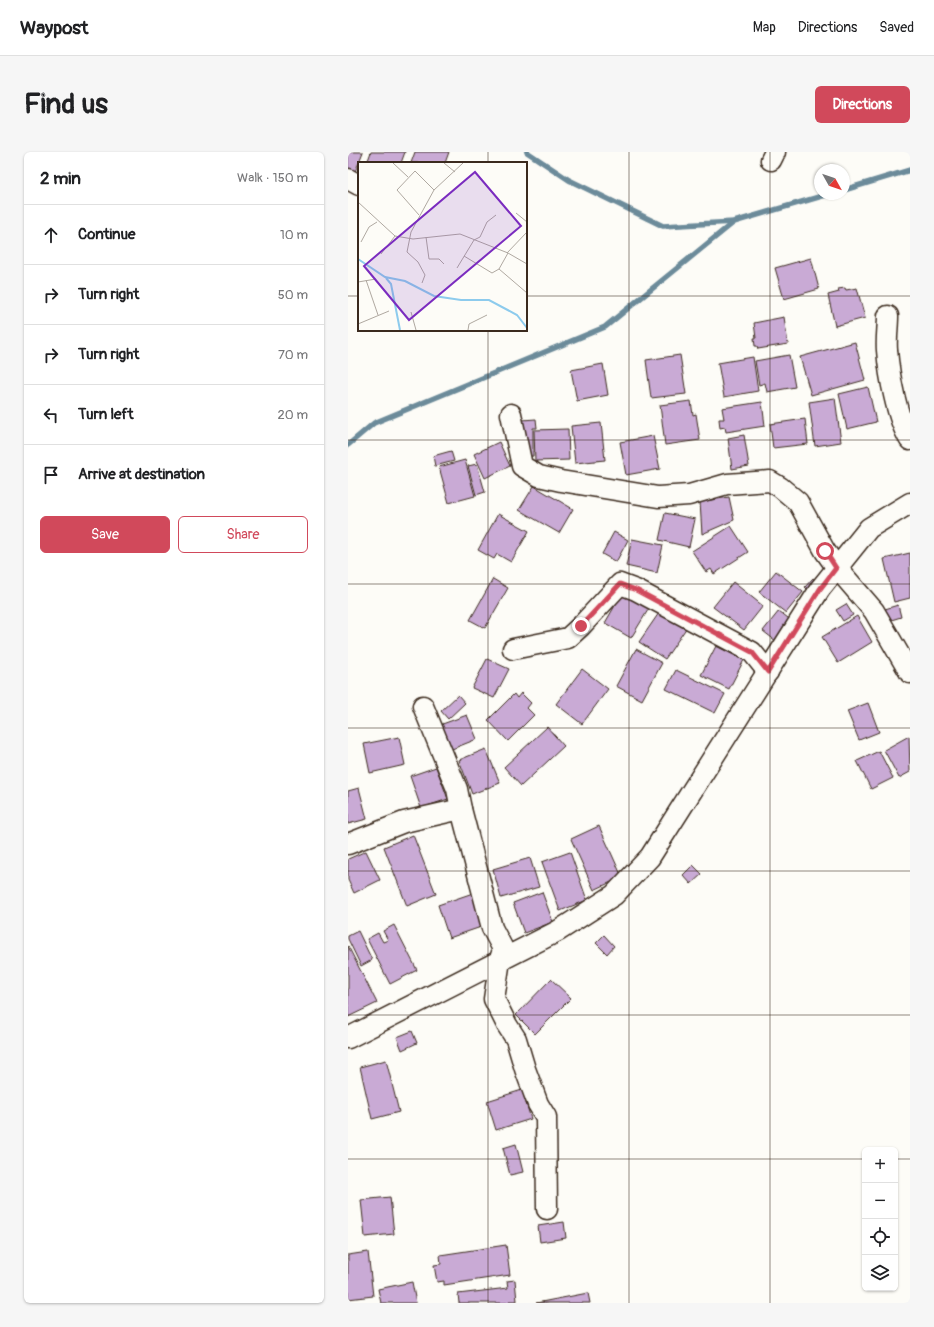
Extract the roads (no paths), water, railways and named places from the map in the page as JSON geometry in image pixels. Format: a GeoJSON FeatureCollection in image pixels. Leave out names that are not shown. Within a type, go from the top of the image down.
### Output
{"type":"FeatureCollection","features":[{"type":"Feature","properties":{"kind":"street"},"geometry":{"type":"LineString","coordinates":[[348,179],[358,184]]}},
{"type":"Feature","properties":{"kind":"street"},"geometry":{"type":"LineString","coordinates":[[888,316],[887,350],[892,379],[898,411],[910,440]]}},
{"type":"Feature","properties":{"kind":"street"},"geometry":{"type":"LineString","coordinates":[[511,414],[522,466],[540,476],[658,497],[689,494],[727,484],[770,481],[780,487],[798,502],[836,568],[874,611],[910,673]]}},
{"type":"Feature","properties":{"kind":"street"},"geometry":{"type":"LineString","coordinates":[[348,1038],[383,1022],[558,931],[614,895],[650,857],[820,589],[869,528],[910,503]]}},
{"type":"Feature","properties":{"kind":"street"},"geometry":{"type":"LineString","coordinates":[[513,649],[568,638],[620,584],[636,590],[752,652],[768,672]]}},
{"type":"Feature","properties":{"kind":"street"},"geometry":{"type":"LineString","coordinates":[[424,706],[457,789],[460,809],[492,928],[503,949],[494,1000],[516,1039],[538,1104],[546,1117],[547,1209]]}},
{"type":"Feature","properties":{"kind":"street"},"geometry":{"type":"LineString","coordinates":[[348,844],[404,822],[460,809]]}},
{"type":"Feature","properties":{"kind":"waterway"},"geometry":{"type":"LineString","coordinates":[[527,152],[569,180],[663,226],[734,222]]}},
{"type":"Feature","properties":{"kind":"waterway"},"geometry":{"type":"LineString","coordinates":[[850,188],[910,170]]}},
{"type":"Feature","properties":{"kind":"waterway"},"geometry":{"type":"LineString","coordinates":[[348,445],[374,423],[605,327],[734,222],[814,198]]}}]}
